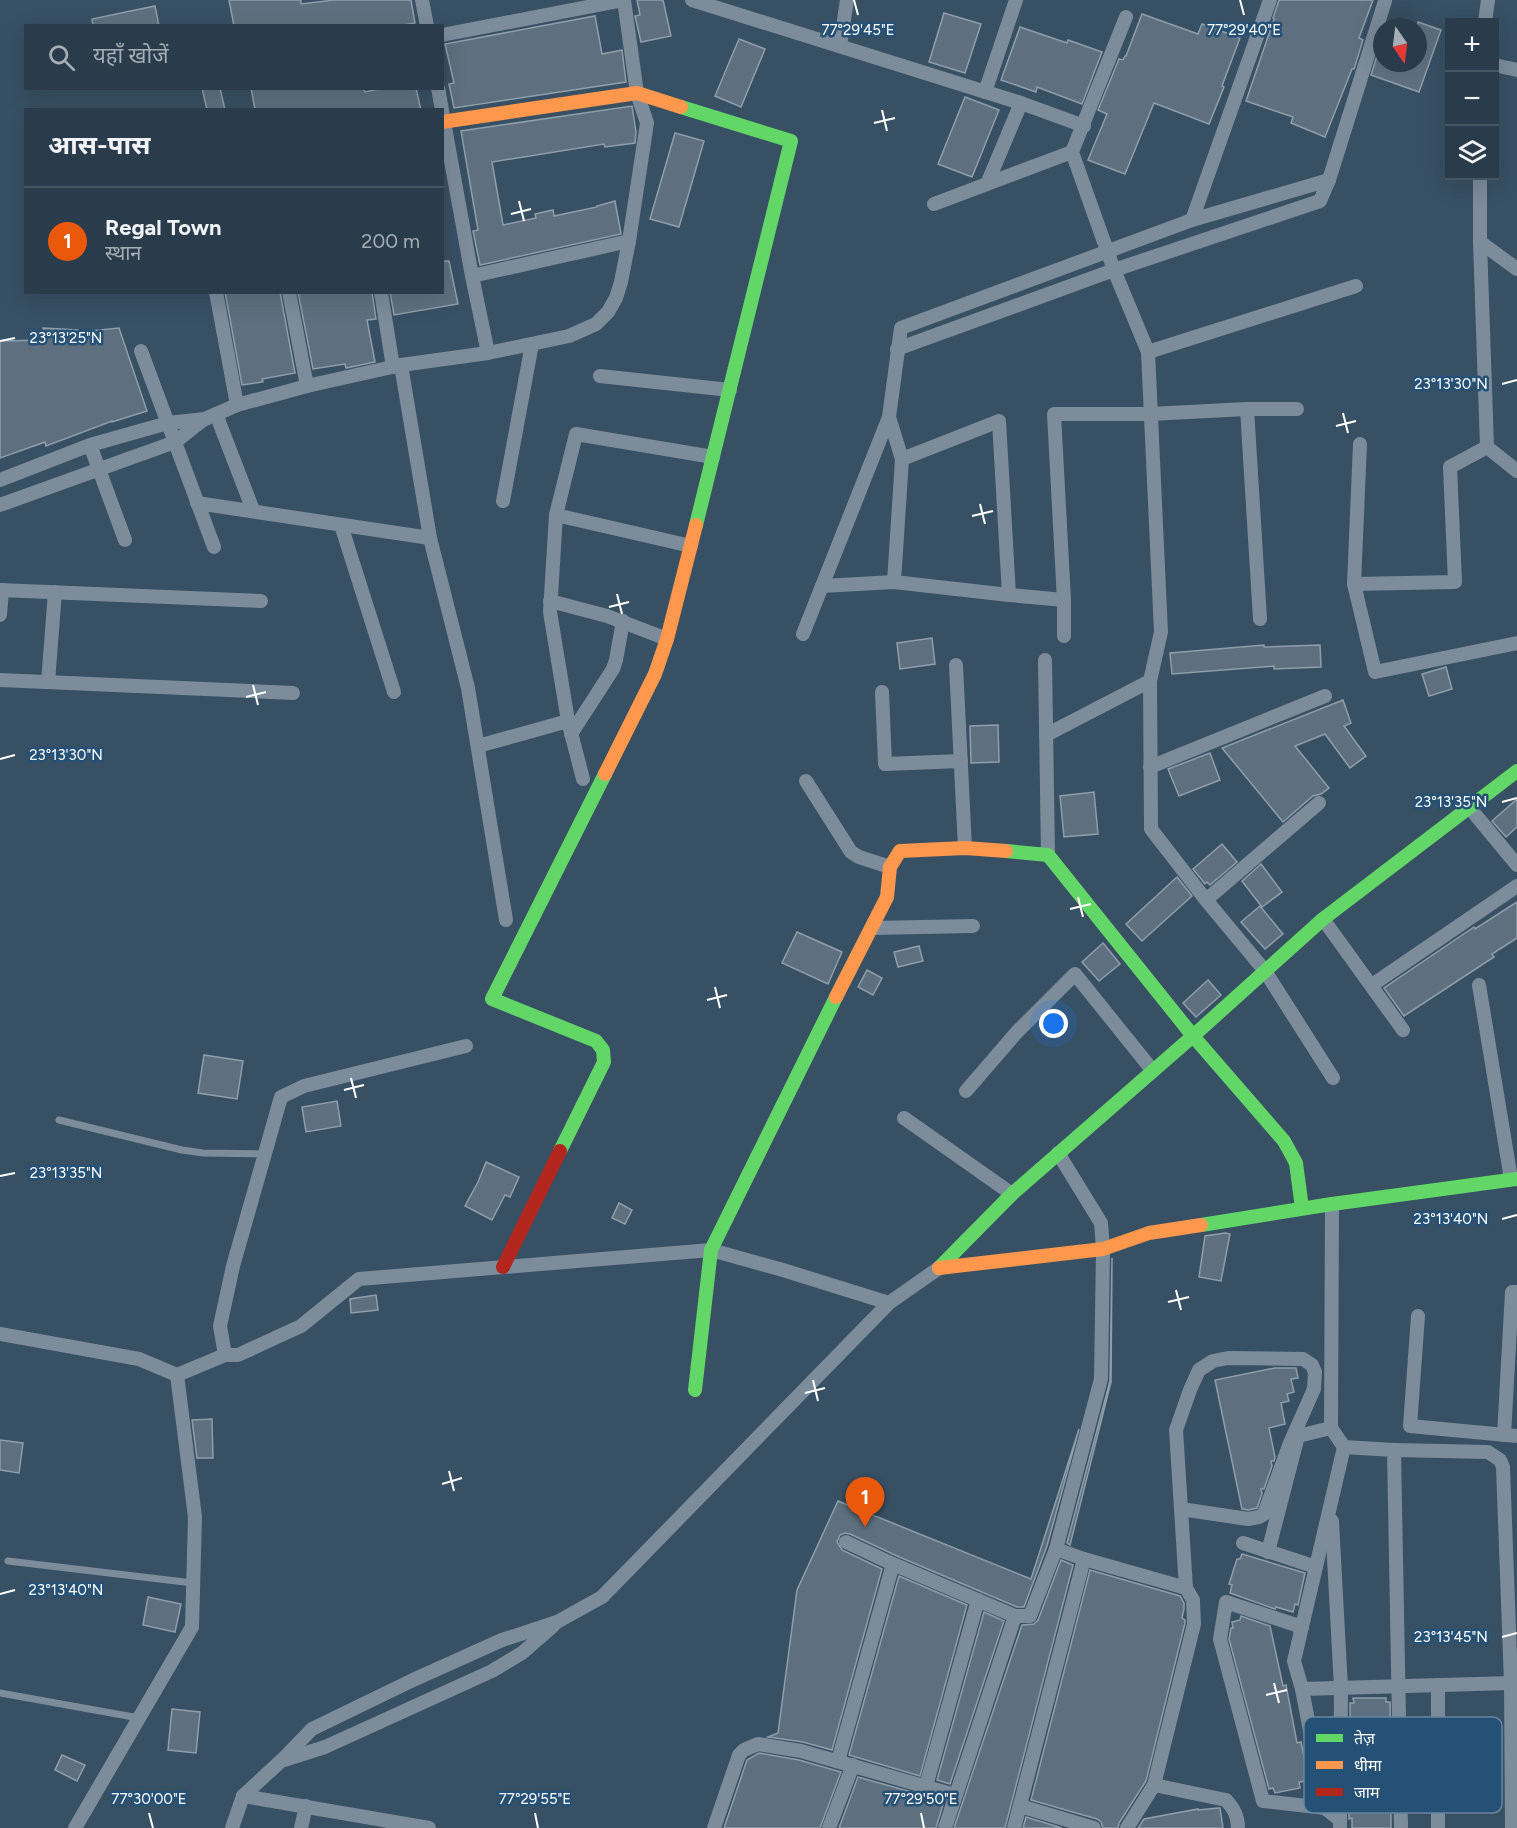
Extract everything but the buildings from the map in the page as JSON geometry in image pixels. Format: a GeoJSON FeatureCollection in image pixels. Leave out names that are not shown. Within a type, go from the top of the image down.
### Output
{"type":"FeatureCollection","features":[{"type":"Feature","properties":{"kind":"street"},"geometry":{"type":"LineString","coordinates":[[422,0],[427,24]]}},
{"type":"Feature","properties":{"kind":"street"},"geometry":{"type":"LineString","coordinates":[[0,480],[90,445],[168,423],[210,416],[237,405],[307,386],[397,366],[488,353],[569,336],[596,324],[608,312],[621,282],[647,123],[637,93],[624,0],[444,35]]}},
{"type":"Feature","properties":{"kind":"street"},"geometry":{"type":"LineString","coordinates":[[692,0],[1021,103],[1084,126]]}},
{"type":"Feature","properties":{"kind":"street"},"geometry":{"type":"LineString","coordinates":[[840,46],[847,0]]}},
{"type":"Feature","properties":{"kind":"street"},"geometry":{"type":"LineString","coordinates":[[985,92],[1016,0]]}},
{"type":"Feature","properties":{"kind":"street"},"geometry":{"type":"LineString","coordinates":[[1192,220],[1270,0]]}},
{"type":"Feature","properties":{"kind":"street"},"geometry":{"type":"LineString","coordinates":[[1486,18],[1488,0]]}},
{"type":"Feature","properties":{"kind":"street"},"geometry":{"type":"LineString","coordinates":[[897,350],[1114,270],[1320,201],[1329,180],[1384,1]]}},
{"type":"Feature","properties":{"kind":"street"},"geometry":{"type":"LineString","coordinates":[[1126,17],[1072,152],[1107,252],[1148,352],[1161,632],[1150,681],[1151,829],[1265,971],[1333,1077]]}},
{"type":"Feature","properties":{"kind":"street"},"geometry":{"type":"LineString","coordinates":[[1499,66],[1517,70]]}},
{"type":"Feature","properties":{"kind":"street"},"geometry":{"type":"LineString","coordinates":[[438,90],[442,108]]}},
{"type":"Feature","properties":{"kind":"street"},"geometry":{"type":"LineString","coordinates":[[444,116],[637,93],[790,141],[691,546],[667,639],[655,674],[492,999],[596,1041],[603,1047],[605,1054],[604,1062],[503,1267]]}},
{"type":"Feature","properties":{"kind":"street"},"geometry":{"type":"LineString","coordinates":[[987,184],[1021,103]]}},
{"type":"Feature","properties":{"kind":"street"},"geometry":{"type":"LineString","coordinates":[[444,122],[488,353]]}},
{"type":"Feature","properties":{"kind":"street"},"geometry":{"type":"LineString","coordinates":[[934,204],[1072,152]]}},
{"type":"Feature","properties":{"kind":"street"},"geometry":{"type":"LineString","coordinates":[[803,634],[889,417],[901,328],[1192,220],[1329,180]]}},
{"type":"Feature","properties":{"kind":"street"},"geometry":{"type":"LineString","coordinates":[[1480,180],[1487,447],[1517,471]]}},
{"type":"Feature","properties":{"kind":"street"},"geometry":{"type":"LineString","coordinates":[[472,276],[629,241]]}},
{"type":"Feature","properties":{"kind":"street"},"geometry":{"type":"LineString","coordinates":[[1480,242],[1517,269]]}},
{"type":"Feature","properties":{"kind":"street"},"geometry":{"type":"LineString","coordinates":[[1148,352],[1356,286]]}},
{"type":"Feature","properties":{"kind":"street"},"geometry":{"type":"LineString","coordinates":[[216,294],[237,405]]}},
{"type":"Feature","properties":{"kind":"street"},"geometry":{"type":"LineString","coordinates":[[288,294],[307,386]]}},
{"type":"Feature","properties":{"kind":"street"},"geometry":{"type":"LineString","coordinates":[[381,294],[430,538],[468,688],[506,920]]}},
{"type":"Feature","properties":{"kind":"street"},"geometry":{"type":"LineString","coordinates":[[503,501],[532,344]]}},
{"type":"Feature","properties":{"kind":"street"},"geometry":{"type":"LineString","coordinates":[[141,351],[214,547]]}},
{"type":"Feature","properties":{"kind":"street"},"geometry":{"type":"LineString","coordinates":[[600,376],[730,390]]}},
{"type":"Feature","properties":{"kind":"street"},"geometry":{"type":"LineString","coordinates":[[1247,409],[1260,619]]}},
{"type":"Feature","properties":{"kind":"street"},"geometry":{"type":"LineString","coordinates":[[1064,636],[1054,414],[1150,414],[1297,409]]}},
{"type":"Feature","properties":{"kind":"street"},"geometry":{"type":"LineString","coordinates":[[0,505],[175,442],[210,416]]}},
{"type":"Feature","properties":{"kind":"street"},"geometry":{"type":"LineString","coordinates":[[210,416],[253,510]]}},
{"type":"Feature","properties":{"kind":"street"},"geometry":{"type":"LineString","coordinates":[[889,417],[902,459],[894,582]]}},
{"type":"Feature","properties":{"kind":"street"},"geometry":{"type":"LineString","coordinates":[[902,459],[999,421],[1009,595]]}},
{"type":"Feature","properties":{"kind":"street"},"geometry":{"type":"LineString","coordinates":[[583,779],[570,728],[550,612],[555,515],[576,434],[713,457]]}},
{"type":"Feature","properties":{"kind":"street"},"geometry":{"type":"LineString","coordinates":[[1360,444],[1354,584],[1375,672],[1517,643]]}},
{"type":"Feature","properties":{"kind":"street"},"geometry":{"type":"LineString","coordinates":[[90,445],[125,540]]}},
{"type":"Feature","properties":{"kind":"street"},"geometry":{"type":"LineString","coordinates":[[1354,584],[1455,582],[1450,467],[1487,447]]}},
{"type":"Feature","properties":{"kind":"street"},"geometry":{"type":"LineString","coordinates":[[197,503],[430,538]]}},
{"type":"Feature","properties":{"kind":"street"},"geometry":{"type":"LineString","coordinates":[[555,515],[691,546]]}},
{"type":"Feature","properties":{"kind":"street"},"geometry":{"type":"LineString","coordinates":[[341,525],[394,692]]}},
{"type":"Feature","properties":{"kind":"street"},"geometry":{"type":"LineString","coordinates":[[822,586],[894,582],[1064,600]]}},
{"type":"Feature","properties":{"kind":"street"},"geometry":{"type":"LineString","coordinates":[[0,615],[1,590],[261,601]]}},
{"type":"Feature","properties":{"kind":"street"},"geometry":{"type":"LineString","coordinates":[[48,682],[55,592]]}},
{"type":"Feature","properties":{"kind":"street"},"geometry":{"type":"LineString","coordinates":[[550,601],[623,621],[667,639]]}},
{"type":"Feature","properties":{"kind":"street"},"geometry":{"type":"LineString","coordinates":[[478,746],[570,728],[613,669],[623,621]]}},
{"type":"Feature","properties":{"kind":"street"},"geometry":{"type":"LineString","coordinates":[[1045,660],[1048,855],[1193,1036],[1284,1141],[1296,1163],[1302,1208]]}},
{"type":"Feature","properties":{"kind":"street"},"geometry":{"type":"LineString","coordinates":[[956,665],[965,848]]}},
{"type":"Feature","properties":{"kind":"street"},"geometry":{"type":"LineString","coordinates":[[0,680],[293,693]]}},
{"type":"Feature","properties":{"kind":"street"},"geometry":{"type":"LineString","coordinates":[[1046,735],[1150,681]]}},
{"type":"Feature","properties":{"kind":"street"},"geometry":{"type":"LineString","coordinates":[[882,692],[885,764],[961,761]]}},
{"type":"Feature","properties":{"kind":"street"},"geometry":{"type":"LineString","coordinates":[[1150,767],[1325,696]]}},
{"type":"Feature","properties":{"kind":"street"},"geometry":{"type":"LineString","coordinates":[[232,1828],[243,1796],[282,1761],[312,1729],[376,1697],[502,1640],[557,1622],[602,1597],[889,1303],[939,1268],[1012,1194],[1323,919],[1517,771]]}},
{"type":"Feature","properties":{"kind":"street"},"geometry":{"type":"LineString","coordinates":[[806,781],[851,852],[890,867]]}},
{"type":"Feature","properties":{"kind":"street"},"geometry":{"type":"LineString","coordinates":[[1206,900],[1319,803]]}},
{"type":"Feature","properties":{"kind":"street"},"geometry":{"type":"LineString","coordinates":[[1469,807],[1517,865]]}},
{"type":"Feature","properties":{"kind":"street"},"geometry":{"type":"LineString","coordinates":[[695,1390],[711,1250],[797,1073],[887,897],[890,867],[900,851],[965,848],[1048,855]]}},
{"type":"Feature","properties":{"kind":"street"},"geometry":{"type":"LineString","coordinates":[[1371,985],[1517,886]]}},
{"type":"Feature","properties":{"kind":"street"},"geometry":{"type":"LineString","coordinates":[[1323,919],[1403,1030]]}},
{"type":"Feature","properties":{"kind":"street"},"geometry":{"type":"LineString","coordinates":[[872,928],[973,926]]}},
{"type":"Feature","properties":{"kind":"street"},"geometry":{"type":"LineString","coordinates":[[966,1091],[1016,1033],[1075,974],[1153,1071]]}},
{"type":"Feature","properties":{"kind":"street"},"geometry":{"type":"LineString","coordinates":[[939,1268],[1103,1249],[1149,1233],[1302,1208],[1514,1179],[1479,985]]}},
{"type":"Feature","properties":{"kind":"street"},"geometry":{"type":"LineString","coordinates":[[225,1355],[220,1326],[232,1266],[281,1097],[304,1086],[466,1046]]}},
{"type":"Feature","properties":{"kind":"street"},"geometry":{"type":"LineString","coordinates":[[904,1118],[1012,1194]]}},
{"type":"Feature","properties":{"kind":"street"},"geometry":{"type":"LineString","coordinates":[[846,1542],[1015,1616],[1030,1616],[1056,1549],[1101,1379],[1103,1249],[1101,1223],[1058,1153]]}},
{"type":"Feature","properties":{"kind":"street"},"geometry":{"type":"LineString","coordinates":[[1307,1717],[1294,1661],[1344,1447],[1330,1428],[1332,1204]]}},
{"type":"Feature","properties":{"kind":"street"},"geometry":{"type":"LineString","coordinates":[[0,1334],[139,1359],[177,1375],[225,1355],[238,1355],[301,1326],[359,1280],[711,1250],[889,1303]]}},
{"type":"Feature","properties":{"kind":"street"},"geometry":{"type":"LineString","coordinates":[[1418,1316],[1410,1426],[1510,1436],[1512,1292],[1517,1292]]}},
{"type":"Feature","properties":{"kind":"street"},"geometry":{"type":"LineString","coordinates":[[1127,1828],[1154,1785],[1194,1624],[1193,1600],[1186,1588],[1181,1509],[1176,1430],[1190,1390],[1199,1370],[1213,1361],[1228,1358],[1302,1359],[1312,1365],[1315,1372],[1314,1389],[1290,1443],[1264,1514],[1248,1520],[1181,1509]]}},
{"type":"Feature","properties":{"kind":"street"},"geometry":{"type":"LineString","coordinates":[[75,1828],[192,1627],[195,1517],[177,1375]]}},
{"type":"Feature","properties":{"kind":"street"},"geometry":{"type":"LineString","coordinates":[[1268,1552],[1298,1436],[1330,1428]]}},
{"type":"Feature","properties":{"kind":"street"},"geometry":{"type":"LineString","coordinates":[[1344,1447],[1488,1452],[1500,1460],[1503,1467],[1511,1683],[1512,1828]]}},
{"type":"Feature","properties":{"kind":"street"},"geometry":{"type":"LineString","coordinates":[[1394,1450],[1399,1717]]}},
{"type":"Feature","properties":{"kind":"street"},"geometry":{"type":"LineString","coordinates":[[1331,1505],[1341,1717]]}},
{"type":"Feature","properties":{"kind":"street"},"geometry":{"type":"LineString","coordinates":[[1243,1543],[1316,1567]]}},
{"type":"Feature","properties":{"kind":"street"},"geometry":{"type":"LineString","coordinates":[[1056,1549],[1186,1588]]}},
{"type":"Feature","properties":{"kind":"street"},"geometry":{"type":"LineString","coordinates":[[1014,1828],[1084,1559]]}},
{"type":"Feature","properties":{"kind":"street"},"geometry":{"type":"LineString","coordinates":[[838,1761],[893,1564]]}},
{"type":"Feature","properties":{"kind":"street"},"geometry":{"type":"LineString","coordinates":[[926,1786],[978,1600]]}},
{"type":"Feature","properties":{"kind":"street"},"geometry":{"type":"LineString","coordinates":[[1302,1627],[1226,1602],[1220,1639],[1263,1801],[1304,1806]]}},
{"type":"Feature","properties":{"kind":"street"},"geometry":{"type":"LineString","coordinates":[[945,1828],[1015,1616]]}},
{"type":"Feature","properties":{"kind":"street"},"geometry":{"type":"LineString","coordinates":[[282,1761],[325,1747],[492,1671],[522,1653],[557,1622]]}},
{"type":"Feature","properties":{"kind":"street"},"geometry":{"type":"LineString","coordinates":[[1302,1689],[1511,1683]]}},
{"type":"Feature","properties":{"kind":"street"},"geometry":{"type":"LineString","coordinates":[[1438,1685],[1438,1717]]}},
{"type":"Feature","properties":{"kind":"street"},"geometry":{"type":"LineString","coordinates":[[376,1697],[387,1719]]}},
{"type":"Feature","properties":{"kind":"street"},"geometry":{"type":"LineString","coordinates":[[714,1828],[735,1764],[740,1755],[751,1746],[758,1744],[801,1751],[955,1795]]}},
{"type":"Feature","properties":{"kind":"street"},"geometry":{"type":"LineString","coordinates":[[829,1828],[853,1765]]}},
{"type":"Feature","properties":{"kind":"street"},"geometry":{"type":"LineString","coordinates":[[1154,1785],[1226,1800],[1234,1810],[1238,1828]]}},
{"type":"Feature","properties":{"kind":"street"},"geometry":{"type":"LineString","coordinates":[[243,1796],[306,1806],[366,1823],[429,1828]]}},
{"type":"Feature","properties":{"kind":"street"},"geometry":{"type":"LineString","coordinates":[[301,1828],[306,1806]]}},
{"type":"Feature","properties":{"kind":"street"},"geometry":{"type":"LineString","coordinates":[[1020,1806],[1094,1828]]}},
{"type":"Feature","properties":{"kind":"street"},"geometry":{"type":"LineString","coordinates":[[1330,1813],[1340,1824]]}},
{"type":"Feature","properties":{"kind":"street"},"geometry":{"type":"LineString","coordinates":[[1401,1813],[1401,1828]]}},
{"type":"Feature","properties":{"kind":"lane"},"geometry":{"type":"LineString","coordinates":[[59,1120],[182,1150],[203,1153],[265,1154]]}},
{"type":"Feature","properties":{"kind":"lane"},"geometry":{"type":"LineString","coordinates":[[8,1561],[194,1583]]}},
{"type":"Feature","properties":{"kind":"lane"},"geometry":{"type":"LineString","coordinates":[[0,1693],[139,1718]]}},
{"type":"Feature","properties":{"kind":"traffic: fast"},"geometry":{"type":"LineString","coordinates":[[681,107],[791,141],[696,525]]}},
{"type":"Feature","properties":{"kind":"traffic: fast"},"geometry":{"type":"LineString","coordinates":[[939,1268],[1012,1194],[1323,919],[1517,771]]}},
{"type":"Feature","properties":{"kind":"traffic: fast"},"geometry":{"type":"LineString","coordinates":[[560,1151],[604,1062],[603,1050],[596,1041],[492,999],[605,774]]}},
{"type":"Feature","properties":{"kind":"traffic: fast"},"geometry":{"type":"LineString","coordinates":[[1006,851],[1048,855],[1193,1036],[1284,1141],[1296,1163],[1302,1208]]}},
{"type":"Feature","properties":{"kind":"traffic: fast"},"geometry":{"type":"LineString","coordinates":[[695,1390],[711,1250],[836,997]]}},
{"type":"Feature","properties":{"kind":"traffic: fast"},"geometry":{"type":"LineString","coordinates":[[1201,1225],[1332,1204],[1517,1179]]}},
{"type":"Feature","properties":{"kind":"traffic: slow"},"geometry":{"type":"LineString","coordinates":[[444,122],[637,93],[681,107]]}},
{"type":"Feature","properties":{"kind":"traffic: slow"},"geometry":{"type":"LineString","coordinates":[[605,774],[655,674],[667,639],[696,525]]}},
{"type":"Feature","properties":{"kind":"traffic: slow"},"geometry":{"type":"LineString","coordinates":[[836,997],[887,897],[890,867],[900,851],[965,848],[1006,851]]}},
{"type":"Feature","properties":{"kind":"traffic: slow"},"geometry":{"type":"LineString","coordinates":[[939,1268],[1103,1249],[1149,1233],[1201,1225]]}},
{"type":"Feature","properties":{"kind":"traffic: jam"},"geometry":{"type":"LineString","coordinates":[[503,1267],[560,1151]]}},
{"type":"Feature","properties":{"kind":"place","name":"Regal Town"},"geometry":{"type":"Point","coordinates":[865,1527]}}]}
